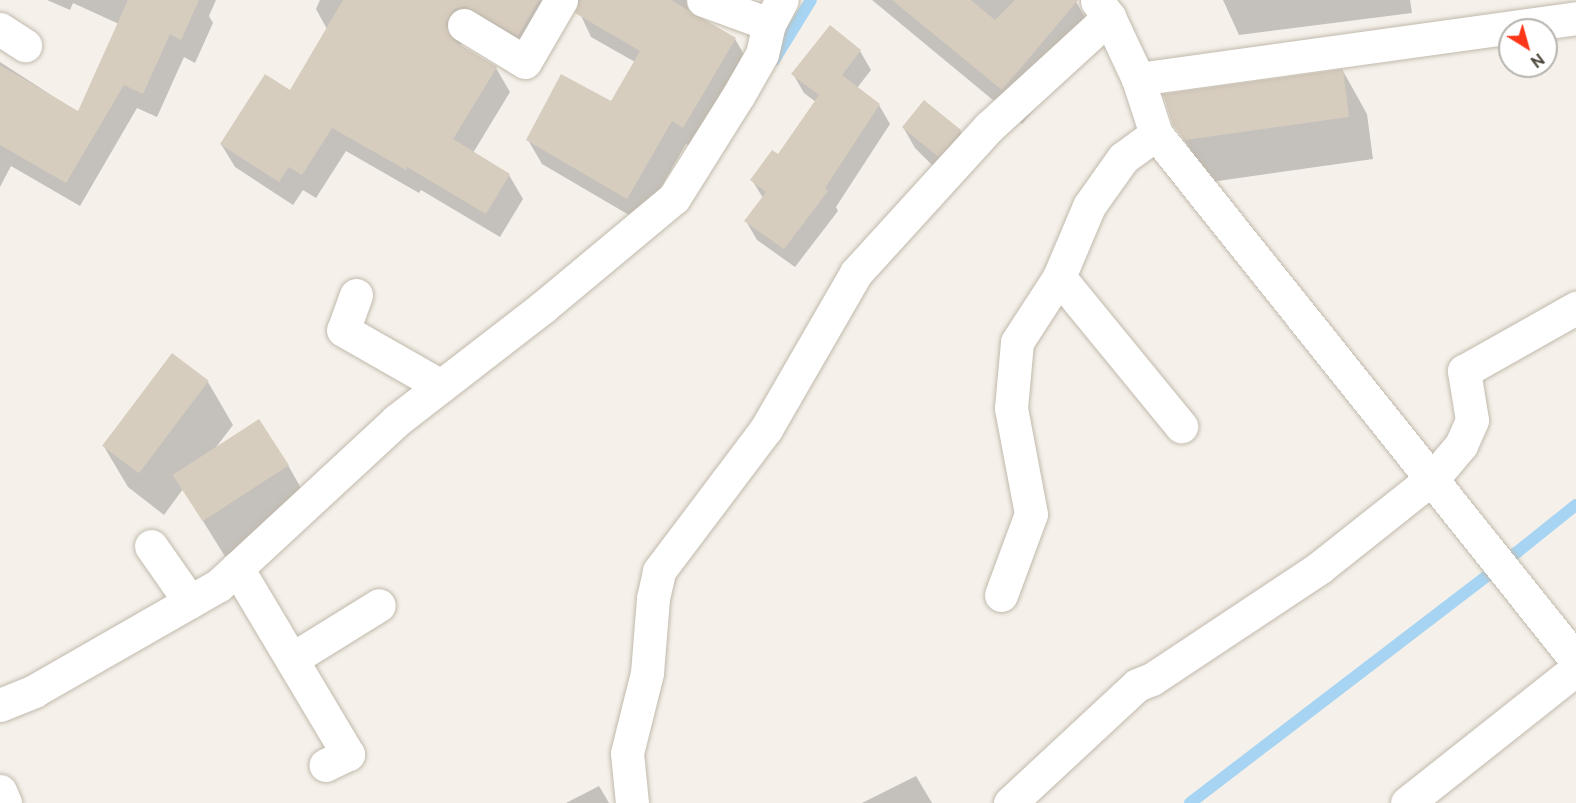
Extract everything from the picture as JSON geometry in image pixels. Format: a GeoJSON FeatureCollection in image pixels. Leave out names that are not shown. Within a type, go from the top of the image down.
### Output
{"type":"FeatureCollection","features":[{"type":"Feature","properties":{"kind":"street"},"geometry":{"type":"LineString","coordinates":[[464,24],[525,62],[561,0]]}},
{"type":"Feature","properties":{"kind":"street"},"geometry":{"type":"LineString","coordinates":[[0,705],[34,691],[219,585],[397,420],[674,198],[762,54],[776,12],[703,0]]}},
{"type":"Feature","properties":{"kind":"street"},"geometry":{"type":"LineString","coordinates":[[632,803],[627,753],[646,673],[652,598],[659,572],[766,429],[856,273],[989,127],[1103,9],[1138,79],[1156,134],[1201,194],[1434,477],[1576,660]]}},
{"type":"Feature","properties":{"kind":"street"},"geometry":{"type":"LineString","coordinates":[[1138,79],[1576,18]]}},
{"type":"Feature","properties":{"kind":"street"},"geometry":{"type":"LineString","coordinates":[[1001,595],[1031,514],[1011,408],[1017,342],[1059,278],[1089,206],[1123,159],[1156,134]]}},
{"type":"Feature","properties":{"kind":"street"},"geometry":{"type":"LineString","coordinates":[[1059,278],[1181,426]]}},
{"type":"Feature","properties":{"kind":"street"},"geometry":{"type":"LineString","coordinates":[[356,295],[343,330],[441,386]]}},
{"type":"Feature","properties":{"kind":"street"},"geometry":{"type":"LineString","coordinates":[[1010,803],[1137,684],[1152,679],[1319,568],[1434,477],[1461,445],[1472,420],[1464,371],[1576,308]]}},
{"type":"Feature","properties":{"kind":"street"},"geometry":{"type":"LineString","coordinates":[[151,546],[190,602]]}},
{"type":"Feature","properties":{"kind":"street"},"geometry":{"type":"LineString","coordinates":[[237,568],[348,754],[325,765]]}},
{"type":"Feature","properties":{"kind":"street"},"geometry":{"type":"LineString","coordinates":[[292,659],[379,605]]}},
{"type":"Feature","properties":{"kind":"street"},"geometry":{"type":"LineString","coordinates":[[1407,803],[1576,669]]}},
{"type":"Feature","properties":{"kind":"street"},"geometry":{"type":"LineString","coordinates":[[0,791],[5,803]]}},
{"type":"Feature","properties":{"kind":"building"},"geometry":{"type":"Polygon","coordinates":[[[128,0],[199,0],[181,40],[170,34],[143,94],[124,85],[66,183],[0,145],[0,65],[78,111],[128,0]]]}},
{"type":"Feature","properties":{"kind":"building"},"geometry":{"type":"Polygon","coordinates":[[[343,0],[539,0],[518,36],[465,6],[454,9],[445,24],[454,41],[497,67],[453,139],[510,174],[486,214],[407,167],[406,170],[332,128],[302,175],[289,167],[279,182],[220,144],[265,74],[290,90],[343,0]]]}},
{"type":"Feature","properties":{"kind":"building"},"geometry":{"type":"Polygon","coordinates":[[[580,0],[671,0],[736,38],[683,128],[672,121],[627,199],[526,140],[561,74],[611,101],[640,51],[575,13],[580,0]]]}},
{"type":"Feature","properties":{"kind":"building"},"geometry":{"type":"Polygon","coordinates":[[[892,0],[971,0],[995,20],[1015,0],[1078,0],[1002,90],[892,0]]]}},
{"type":"Feature","properties":{"kind":"building"},"geometry":{"type":"Polygon","coordinates":[[[830,25],[861,50],[842,75],[880,104],[825,188],[828,191],[784,249],[744,221],[766,192],[750,180],[772,150],[778,154],[819,95],[791,74],[830,25]]]}},
{"type":"Feature","properties":{"kind":"building"},"geometry":{"type":"Polygon","coordinates":[[[1343,69],[1349,117],[1185,140],[1173,125],[1163,94],[1343,69]]]}},
{"type":"Feature","properties":{"kind":"building"},"geometry":{"type":"Polygon","coordinates":[[[924,100],[961,130],[939,157],[902,127],[924,100]]]}},
{"type":"Feature","properties":{"kind":"building"},"geometry":{"type":"Polygon","coordinates":[[[172,353],[209,381],[139,473],[102,446],[172,353]]]}},
{"type":"Feature","properties":{"kind":"building"},"geometry":{"type":"Polygon","coordinates":[[[259,419],[289,465],[203,521],[173,475],[259,419]]]}},
{"type":"Feature","properties":{"kind":"waterway"},"geometry":{"type":"LineString","coordinates":[[774,60],[811,0]]}},
{"type":"Feature","properties":{"kind":"waterway"},"geometry":{"type":"LineString","coordinates":[[1511,557],[1576,505]]}},
{"type":"Feature","properties":{"kind":"waterway"},"geometry":{"type":"LineString","coordinates":[[1190,803],[1491,573]]}}]}
